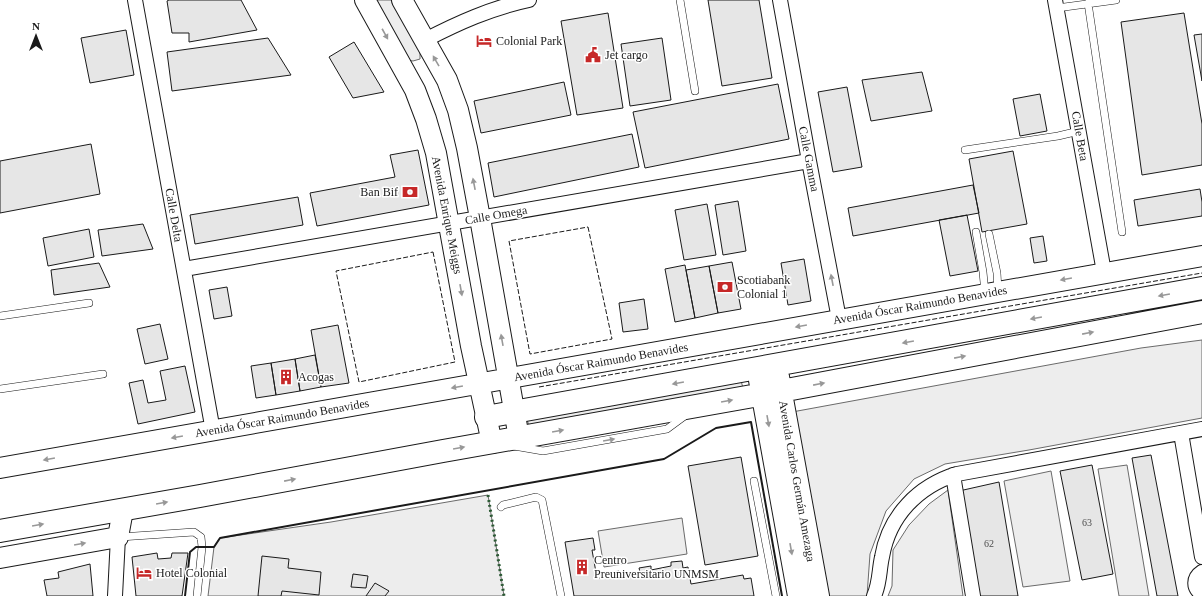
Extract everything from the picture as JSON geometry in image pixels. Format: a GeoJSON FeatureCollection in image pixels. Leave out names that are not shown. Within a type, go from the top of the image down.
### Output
{"type":"FeatureCollection","features":[{"type":"Feature","properties":{"kind":"main road","name":"Avenida Enrique Meiggs"},"geometry":{"type":"LineString","coordinates":[[365,0],[414,90],[426,119],[436,153],[450,223],[471,346],[492,442]]}},
{"type":"Feature","properties":{"kind":"main road"},"geometry":{"type":"LineString","coordinates":[[402,0],[447,80],[458,110],[467,148],[519,438]]}},
{"type":"Feature","properties":{"kind":"main road","name":"Avenida Óscar Raimundo Benavides"},"geometry":{"type":"LineString","coordinates":[[0,468],[1104,272],[1202,256]]}},
{"type":"Feature","properties":{"kind":"main road"},"geometry":{"type":"LineString","coordinates":[[486,417],[1202,288]]}},
{"type":"Feature","properties":{"kind":"main road"},"geometry":{"type":"LineString","coordinates":[[0,532],[492,442],[772,393],[1202,312]]}},
{"type":"Feature","properties":{"kind":"main road","name":"Avenida Carlos Germán Amezaga"},"geometry":{"type":"LineString","coordinates":[[767,367],[818,596]]}},
{"type":"Feature","properties":{"kind":"main road","name":"Avenida Carlos Germán Amezaga"},"geometry":{"type":"LineString","coordinates":[[772,393],[799,596]]}},
{"type":"Feature","properties":{"kind":"main road"},"geometry":{"type":"LineString","coordinates":[[0,558],[118,537],[123,510]]}},
{"type":"Feature","properties":{"kind":"street","name":"Calle Delta"},"geometry":{"type":"LineString","coordinates":[[135,0],[213,430]]}},
{"type":"Feature","properties":{"kind":"street"},"geometry":{"type":"LineString","coordinates":[[425,40],[462,21],[507,4],[529,0]]}},
{"type":"Feature","properties":{"kind":"street","name":"Calle Gamma"},"geometry":{"type":"LineString","coordinates":[[780,0],[839,319]]}},
{"type":"Feature","properties":{"kind":"street","name":"Calle Beta"},"geometry":{"type":"LineString","coordinates":[[1056,4],[1104,272]]}},
{"type":"Feature","properties":{"kind":"street","name":"Calle Omega"},"geometry":{"type":"LineString","coordinates":[[184,269],[809,161]]}},
{"type":"Feature","properties":{"kind":"street"},"geometry":{"type":"LineString","coordinates":[[874,596],[878,587],[882,556],[890,529],[903,508],[929,486],[953,475],[1202,429]]}},
{"type":"Feature","properties":{"kind":"street"},"geometry":{"type":"LineString","coordinates":[[1181,433],[1202,557]]}},
{"type":"Feature","properties":{"kind":"street"},"geometry":{"type":"LineString","coordinates":[[953,475],[973,596]]}},
{"type":"Feature","properties":{"kind":"street"},"geometry":{"type":"LineString","coordinates":[[115,596],[118,537]]}},
{"type":"Feature","properties":{"kind":"street"},"geometry":{"type":"LineString","coordinates":[[1202,572],[1198,575],[1195,582],[1197,590],[1202,594]]}},
{"type":"Feature","properties":{"kind":"lane"},"geometry":{"type":"LineString","coordinates":[[680,0],[695,90]]}},
{"type":"Feature","properties":{"kind":"lane"},"geometry":{"type":"LineString","coordinates":[[1056,4],[1116,0]]}},
{"type":"Feature","properties":{"kind":"lane"},"geometry":{"type":"LineString","coordinates":[[1088,3],[1122,232]]}},
{"type":"Feature","properties":{"kind":"lane"},"geometry":{"type":"LineString","coordinates":[[965,150],[1058,136],[1079,131]]}},
{"type":"Feature","properties":{"kind":"lane"},"geometry":{"type":"LineString","coordinates":[[976,232],[983,272],[992,292]]}},
{"type":"Feature","properties":{"kind":"lane"},"geometry":{"type":"LineString","coordinates":[[990,234],[997,273],[992,292]]}},
{"type":"Feature","properties":{"kind":"lane"},"geometry":{"type":"LineString","coordinates":[[0,316],[89,303]]}},
{"type":"Feature","properties":{"kind":"lane"},"geometry":{"type":"LineString","coordinates":[[0,389],[103,374]]}},
{"type":"Feature","properties":{"kind":"lane"},"geometry":{"type":"LineString","coordinates":[[492,442],[543,452],[667,429],[698,406]]}},
{"type":"Feature","properties":{"kind":"lane"},"geometry":{"type":"LineString","coordinates":[[754,481],[776,596]]}},
{"type":"Feature","properties":{"kind":"lane"},"geometry":{"type":"LineString","coordinates":[[501,507],[503,505],[536,498],[540,498],[542,500],[561,596]]}},
{"type":"Feature","properties":{"kind":"lane"},"geometry":{"type":"LineString","coordinates":[[118,537],[197,533],[201,536],[202,546],[197,596]]}},
{"type":"Feature","properties":{"kind":"shaded area"},"geometry":{"type":"Polygon","coordinates":[[[374,0],[391,0],[420,52],[420,59],[413,61],[407,60],[374,0]]]}},
{"type":"Feature","properties":{"kind":"shaded area"},"geometry":{"type":"Polygon","coordinates":[[[1202,340],[1202,418],[945,464],[914,479],[886,511],[870,554],[867,596],[828,596],[792,412],[1141,348],[1202,340]]]}},
{"type":"Feature","properties":{"kind":"shaded area"},"geometry":{"type":"Polygon","coordinates":[[[740,377],[743,388],[529,426],[526,416],[740,377]]]}},
{"type":"Feature","properties":{"kind":"shaded area"},"geometry":{"type":"Polygon","coordinates":[[[1127,465],[1149,596],[1119,596],[1098,469],[1127,465]]]}},
{"type":"Feature","properties":{"kind":"shaded area"},"geometry":{"type":"Polygon","coordinates":[[[1051,471],[1070,581],[1023,587],[1004,481],[1051,471]]]}},
{"type":"Feature","properties":{"kind":"shaded area"},"geometry":{"type":"Polygon","coordinates":[[[948,490],[963,596],[888,596],[892,586],[893,550],[909,525],[929,504],[948,490]]]}},
{"type":"Feature","properties":{"kind":"shaded area"},"geometry":{"type":"Polygon","coordinates":[[[488,495],[504,596],[208,596],[214,547],[220,538],[331,522],[488,495]]]}},
{"type":"Feature","properties":{"kind":"shaded area"},"geometry":{"type":"Polygon","coordinates":[[[682,518],[687,554],[604,567],[598,531],[682,518]]]}},
{"type":"Feature","properties":{"kind":"building"},"geometry":{"type":"Polygon","coordinates":[[[241,0],[257,30],[189,42],[189,33],[172,33],[167,1],[241,0]]]}},
{"type":"Feature","properties":{"kind":"building"},"geometry":{"type":"Polygon","coordinates":[[[708,0],[759,0],[772,78],[722,86],[708,0]]]}},
{"type":"Feature","properties":{"kind":"building"},"geometry":{"type":"Polygon","coordinates":[[[608,13],[623,108],[577,115],[561,21],[608,13]]]}},
{"type":"Feature","properties":{"kind":"building"},"geometry":{"type":"Polygon","coordinates":[[[1184,13],[1202,124],[1202,165],[1142,175],[1121,22],[1184,13]]]}},
{"type":"Feature","properties":{"kind":"building"},"geometry":{"type":"Polygon","coordinates":[[[126,30],[134,75],[90,83],[81,38],[126,30]]]}},
{"type":"Feature","properties":{"kind":"building"},"geometry":{"type":"Polygon","coordinates":[[[1202,34],[1202,81],[1194,35],[1202,34]]]}},
{"type":"Feature","properties":{"kind":"building"},"geometry":{"type":"Polygon","coordinates":[[[268,38],[291,75],[172,91],[167,52],[268,38]]]}},
{"type":"Feature","properties":{"kind":"building"},"geometry":{"type":"Polygon","coordinates":[[[662,38],[671,100],[630,106],[621,44],[662,38]]]}},
{"type":"Feature","properties":{"kind":"building"},"geometry":{"type":"Polygon","coordinates":[[[354,42],[384,92],[353,98],[329,57],[354,42]]]}},
{"type":"Feature","properties":{"kind":"building"},"geometry":{"type":"Polygon","coordinates":[[[922,72],[932,111],[871,121],[862,80],[922,72]]]}},
{"type":"Feature","properties":{"kind":"building"},"geometry":{"type":"Polygon","coordinates":[[[564,82],[571,115],[481,133],[474,101],[564,82]]]}},
{"type":"Feature","properties":{"kind":"building"},"geometry":{"type":"Polygon","coordinates":[[[778,84],[789,139],[645,168],[633,112],[778,84]]]}},
{"type":"Feature","properties":{"kind":"building"},"geometry":{"type":"Polygon","coordinates":[[[847,87],[862,167],[833,172],[818,92],[847,87]]]}},
{"type":"Feature","properties":{"kind":"building"},"geometry":{"type":"Polygon","coordinates":[[[1040,94],[1047,131],[1020,136],[1013,99],[1040,94]]]}},
{"type":"Feature","properties":{"kind":"building"},"geometry":{"type":"Polygon","coordinates":[[[632,134],[639,167],[494,197],[488,163],[632,134]]]}},
{"type":"Feature","properties":{"kind":"building"},"geometry":{"type":"Polygon","coordinates":[[[91,144],[100,194],[0,213],[0,161],[91,144]]]}},
{"type":"Feature","properties":{"kind":"building"},"geometry":{"type":"Polygon","coordinates":[[[418,150],[429,205],[317,226],[310,193],[395,177],[390,155],[418,150]]]}},
{"type":"Feature","properties":{"kind":"building"},"geometry":{"type":"Polygon","coordinates":[[[1013,151],[1027,224],[982,232],[969,159],[1013,151]]]}},
{"type":"Feature","properties":{"kind":"building"},"geometry":{"type":"Polygon","coordinates":[[[973,185],[979,213],[853,236],[848,208],[973,185]]]}},
{"type":"Feature","properties":{"kind":"building"},"geometry":{"type":"Polygon","coordinates":[[[1200,189],[1202,216],[1138,226],[1134,200],[1200,189]]]}},
{"type":"Feature","properties":{"kind":"building"},"geometry":{"type":"Polygon","coordinates":[[[298,197],[303,225],[195,244],[190,215],[298,197]]]}},
{"type":"Feature","properties":{"kind":"building"},"geometry":{"type":"Polygon","coordinates":[[[738,201],[746,251],[723,255],[715,205],[738,201]]]}},
{"type":"Feature","properties":{"kind":"building"},"geometry":{"type":"Polygon","coordinates":[[[707,204],[716,255],[684,260],[675,210],[707,204]]]}},
{"type":"Feature","properties":{"kind":"building"},"geometry":{"type":"Polygon","coordinates":[[[967,215],[978,271],[950,276],[939,220],[967,215]]]}},
{"type":"Feature","properties":{"kind":"building"},"geometry":{"type":"Polygon","coordinates":[[[143,224],[153,249],[102,256],[98,230],[143,224]]]}},
{"type":"Feature","properties":{"kind":"building"},"geometry":{"type":"Polygon","coordinates":[[[89,229],[94,257],[48,266],[43,238],[89,229]]]}},
{"type":"Feature","properties":{"kind":"building"},"geometry":{"type":"Polygon","coordinates":[[[1043,236],[1047,261],[1034,263],[1030,238],[1043,236]]]}},
{"type":"Feature","properties":{"kind":"building"},"geometry":{"type":"Polygon","coordinates":[[[804,259],[811,301],[788,305],[781,263],[804,259]]]}},
{"type":"Feature","properties":{"kind":"building","name":"Scotiabank Colonial 1"},"geometry":{"type":"Polygon","coordinates":[[[732,262],[741,309],[718,313],[709,266],[732,262]]]}},
{"type":"Feature","properties":{"kind":"building"},"geometry":{"type":"Polygon","coordinates":[[[99,263],[110,287],[54,295],[51,270],[99,263]]]}},
{"type":"Feature","properties":{"kind":"building"},"geometry":{"type":"Polygon","coordinates":[[[685,265],[695,318],[675,322],[665,269],[685,265]]]}},
{"type":"Feature","properties":{"kind":"building"},"geometry":{"type":"Polygon","coordinates":[[[709,266],[718,313],[695,318],[686,270],[709,266]]]}},
{"type":"Feature","properties":{"kind":"building"},"geometry":{"type":"Polygon","coordinates":[[[227,287],[232,316],[214,319],[209,290],[227,287]]]}},
{"type":"Feature","properties":{"kind":"building"},"geometry":{"type":"Polygon","coordinates":[[[644,299],[648,329],[623,332],[619,303],[644,299]]]}},
{"type":"Feature","properties":{"kind":"building"},"geometry":{"type":"Polygon","coordinates":[[[160,324],[168,359],[145,364],[137,329],[160,324]]]}},
{"type":"Feature","properties":{"kind":"building"},"geometry":{"type":"Polygon","coordinates":[[[338,325],[349,383],[321,387],[311,330],[338,325]]]}},
{"type":"Feature","properties":{"kind":"building"},"geometry":{"type":"Polygon","coordinates":[[[315,355],[321,387],[300,391],[295,359],[315,355]]]}},
{"type":"Feature","properties":{"kind":"building","name":"Acogas"},"geometry":{"type":"Polygon","coordinates":[[[295,359],[300,391],[276,395],[271,363],[295,359]]]}},
{"type":"Feature","properties":{"kind":"building"},"geometry":{"type":"Polygon","coordinates":[[[271,363],[276,395],[256,398],[251,366],[271,363]]]}},
{"type":"Feature","properties":{"kind":"building"},"geometry":{"type":"Polygon","coordinates":[[[185,366],[195,412],[138,424],[129,383],[143,380],[148,403],[166,400],[160,371],[185,366]]]}},
{"type":"Feature","properties":{"kind":"building"},"geometry":{"type":"Polygon","coordinates":[[[1151,455],[1178,596],[1157,596],[1132,458],[1151,455]]]}},
{"type":"Feature","properties":{"kind":"building"},"geometry":{"type":"Polygon","coordinates":[[[741,457],[758,556],[705,565],[688,466],[741,457]]]}},
{"type":"Feature","properties":{"kind":"building"},"geometry":{"type":"Polygon","coordinates":[[[1092,465],[1113,574],[1082,580],[1060,471],[1092,465]]]}},
{"type":"Feature","properties":{"kind":"building"},"geometry":{"type":"Polygon","coordinates":[[[999,482],[1018,596],[979,596],[959,491],[999,482]]]}},
{"type":"Feature","properties":{"kind":"building","name":"Centro Preuniversitario UNMSM"},"geometry":{"type":"Polygon","coordinates":[[[593,538],[595,550],[592,550],[597,578],[602,578],[601,574],[619,571],[619,575],[640,572],[639,568],[651,566],[651,570],[671,566],[671,562],[682,561],[683,568],[688,567],[691,584],[743,575],[744,579],[751,578],[754,596],[574,596],[565,542],[593,538]]]}},
{"type":"Feature","properties":{"kind":"building"},"geometry":{"type":"Polygon","coordinates":[[[157,553],[158,559],[171,558],[172,553],[188,553],[182,596],[136,596],[132,557],[157,553]]]}},
{"type":"Feature","properties":{"kind":"building"},"geometry":{"type":"Polygon","coordinates":[[[262,556],[289,559],[288,568],[321,572],[319,595],[282,591],[281,596],[258,596],[262,556]]]}},
{"type":"Feature","properties":{"kind":"building"},"geometry":{"type":"Polygon","coordinates":[[[90,564],[93,596],[47,596],[44,580],[59,578],[58,572],[90,564]]]}},
{"type":"Feature","properties":{"kind":"building"},"geometry":{"type":"Polygon","coordinates":[[[353,574],[368,576],[366,588],[351,587],[353,574]]]}},
{"type":"Feature","properties":{"kind":"building"},"geometry":{"type":"Polygon","coordinates":[[[375,583],[389,591],[385,596],[366,596],[375,583]]]}},
{"type":"Feature","properties":{"kind":"hedge"},"geometry":{"type":"LineString","coordinates":[[488,495],[504,596]]}},
{"type":"Feature","properties":{"kind":"fence"},"geometry":{"type":"LineString","coordinates":[[588,227],[612,339],[530,354],[509,241],[588,227]]}},
{"type":"Feature","properties":{"kind":"fence"},"geometry":{"type":"LineString","coordinates":[[433,252],[455,362],[359,382],[336,271],[433,252]]}},
{"type":"Feature","properties":{"kind":"fence"},"geometry":{"type":"LineString","coordinates":[[539,387],[1202,273]]}},
{"type":"Feature","properties":{"kind":"wall"},"geometry":{"type":"LineString","coordinates":[[185,596],[190,552],[196,547],[214,547],[220,538],[664,459],[716,428],[751,422],[782,596]]}},
{"type":"Feature","properties":{"kind":"place","name":"Colonial Park"},"geometry":{"type":"Point","coordinates":[484,41]}},
{"type":"Feature","properties":{"kind":"place","name":"Jet cargo"},"geometry":{"type":"Point","coordinates":[593,55]}},
{"type":"Feature","properties":{"kind":"place","name":"Ban Bif"},"geometry":{"type":"Point","coordinates":[410,192]}},
{"type":"Feature","properties":{"kind":"place","name":"Scotiabank Colonial 1"},"geometry":{"type":"Point","coordinates":[725,287]}},
{"type":"Feature","properties":{"kind":"place","name":"Acogas"},"geometry":{"type":"Point","coordinates":[286,377]}},
{"type":"Feature","properties":{"kind":"place","name":"Centro Preuniversitario UNMSM"},"geometry":{"type":"Point","coordinates":[582,567]}},
{"type":"Feature","properties":{"kind":"place","name":"Hotel Colonial"},"geometry":{"type":"Point","coordinates":[144,573]}}]}
